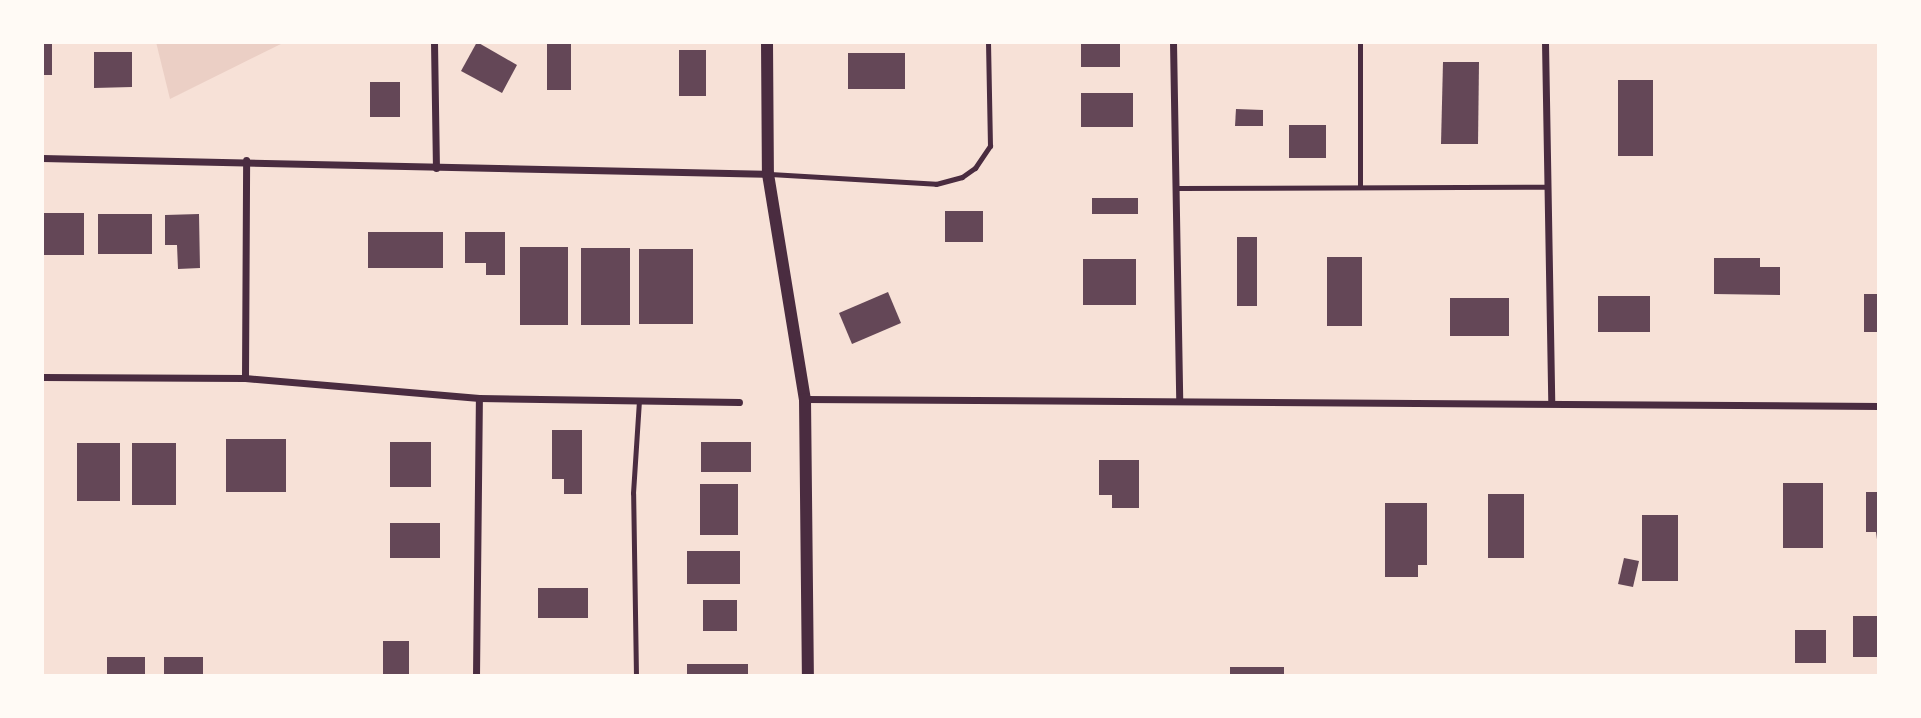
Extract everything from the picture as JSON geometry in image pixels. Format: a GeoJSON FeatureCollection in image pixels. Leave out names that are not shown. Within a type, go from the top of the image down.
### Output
{"type":"FeatureCollection","features":[{"type":"Feature","properties":{"kind":"street"},"geometry":{"type":"LineString","coordinates":[[434,42],[436,168]]}},
{"type":"Feature","properties":{"kind":"street"},"geometry":{"type":"LineString","coordinates":[[767,42],[768,174],[805,399],[808,676]]}},
{"type":"Feature","properties":{"kind":"street"},"geometry":{"type":"LineString","coordinates":[[1173,42],[1178,188],[1179,399]]}},
{"type":"Feature","properties":{"kind":"street"},"geometry":{"type":"LineString","coordinates":[[1545,42],[1551,403]]}},
{"type":"Feature","properties":{"kind":"street"},"geometry":{"type":"LineString","coordinates":[[42,158],[246,160],[436,168],[768,174]]}},
{"type":"Feature","properties":{"kind":"street"},"geometry":{"type":"LineString","coordinates":[[245,378],[246,160]]}},
{"type":"Feature","properties":{"kind":"street"},"geometry":{"type":"LineString","coordinates":[[42,377],[245,378],[479,398],[739,402]]}},
{"type":"Feature","properties":{"kind":"street"},"geometry":{"type":"LineString","coordinates":[[476,676],[479,398]]}},
{"type":"Feature","properties":{"kind":"street"},"geometry":{"type":"LineString","coordinates":[[805,399],[1879,405]]}},
{"type":"Feature","properties":{"kind":"lane"},"geometry":{"type":"LineString","coordinates":[[768,174],[936,184],[962,177],[975,168],[990,146],[988,42]]}},
{"type":"Feature","properties":{"kind":"lane"},"geometry":{"type":"LineString","coordinates":[[1360,42],[1360,187]]}},
{"type":"Feature","properties":{"kind":"lane"},"geometry":{"type":"LineString","coordinates":[[1178,188],[1547,187]]}},
{"type":"Feature","properties":{"kind":"lane"},"geometry":{"type":"LineString","coordinates":[[636,676],[633,493],[639,401]]}},
{"type":"Feature","properties":{"kind":"shaded area"},"geometry":{"type":"Polygon","coordinates":[[[156,42],[285,42],[170,99],[156,42]]]}},
{"type":"Feature","properties":{"kind":"building"},"geometry":{"type":"Polygon","coordinates":[[[42,42],[52,42],[52,75],[42,75],[42,42]]]}},
{"type":"Feature","properties":{"kind":"building"},"geometry":{"type":"Polygon","coordinates":[[[477,42],[517,65],[502,93],[461,71],[477,42]]]}},
{"type":"Feature","properties":{"kind":"building"},"geometry":{"type":"Polygon","coordinates":[[[547,42],[571,42],[571,90],[547,90],[547,42]]]}},
{"type":"Feature","properties":{"kind":"building"},"geometry":{"type":"Polygon","coordinates":[[[1081,42],[1120,42],[1120,67],[1081,67],[1081,42]]]}},
{"type":"Feature","properties":{"kind":"building"},"geometry":{"type":"Polygon","coordinates":[[[679,50],[706,50],[706,96],[679,96],[679,50]]]}},
{"type":"Feature","properties":{"kind":"building"},"geometry":{"type":"Polygon","coordinates":[[[94,52],[132,52],[132,87],[94,88],[94,52]]]}},
{"type":"Feature","properties":{"kind":"building"},"geometry":{"type":"Polygon","coordinates":[[[848,53],[905,53],[905,89],[848,89],[848,53]]]}},
{"type":"Feature","properties":{"kind":"building"},"geometry":{"type":"Polygon","coordinates":[[[1443,62],[1479,62],[1478,144],[1441,144],[1443,62]]]}},
{"type":"Feature","properties":{"kind":"building"},"geometry":{"type":"Polygon","coordinates":[[[1618,80],[1653,80],[1653,156],[1618,156],[1618,80]]]}},
{"type":"Feature","properties":{"kind":"building"},"geometry":{"type":"Polygon","coordinates":[[[370,82],[400,82],[400,117],[370,117],[370,82]]]}},
{"type":"Feature","properties":{"kind":"building"},"geometry":{"type":"Polygon","coordinates":[[[1081,93],[1133,93],[1133,127],[1081,127],[1081,93]]]}},
{"type":"Feature","properties":{"kind":"building"},"geometry":{"type":"Polygon","coordinates":[[[1236,109],[1263,110],[1263,126],[1235,126],[1236,109]]]}},
{"type":"Feature","properties":{"kind":"building"},"geometry":{"type":"Polygon","coordinates":[[[1289,125],[1326,125],[1326,158],[1289,158],[1289,125]]]}},
{"type":"Feature","properties":{"kind":"building"},"geometry":{"type":"Polygon","coordinates":[[[1092,198],[1138,198],[1138,214],[1092,214],[1092,198]]]}},
{"type":"Feature","properties":{"kind":"building"},"geometry":{"type":"Polygon","coordinates":[[[945,211],[983,211],[983,242],[945,242],[945,211]]]}},
{"type":"Feature","properties":{"kind":"building"},"geometry":{"type":"Polygon","coordinates":[[[42,213],[84,213],[84,255],[42,255],[42,213]]]}},
{"type":"Feature","properties":{"kind":"building"},"geometry":{"type":"Polygon","coordinates":[[[98,214],[152,214],[152,254],[98,254],[98,214]]]}},
{"type":"Feature","properties":{"kind":"building"},"geometry":{"type":"Polygon","coordinates":[[[199,214],[200,268],[178,269],[177,245],[165,245],[165,215],[199,214]]]}},
{"type":"Feature","properties":{"kind":"building"},"geometry":{"type":"Polygon","coordinates":[[[368,232],[443,232],[443,268],[368,268],[368,232]]]}},
{"type":"Feature","properties":{"kind":"building"},"geometry":{"type":"Polygon","coordinates":[[[465,232],[505,232],[505,275],[486,275],[486,263],[465,263],[465,232]]]}},
{"type":"Feature","properties":{"kind":"building"},"geometry":{"type":"Polygon","coordinates":[[[1237,237],[1257,237],[1257,306],[1237,306],[1237,237]]]}},
{"type":"Feature","properties":{"kind":"building"},"geometry":{"type":"Polygon","coordinates":[[[520,247],[568,247],[568,325],[520,325],[520,247]]]}},
{"type":"Feature","properties":{"kind":"building"},"geometry":{"type":"Polygon","coordinates":[[[581,248],[630,248],[630,325],[581,325],[581,248]]]}},
{"type":"Feature","properties":{"kind":"building"},"geometry":{"type":"Polygon","coordinates":[[[639,249],[693,249],[693,324],[639,324],[639,249]]]}},
{"type":"Feature","properties":{"kind":"building"},"geometry":{"type":"Polygon","coordinates":[[[1327,257],[1362,257],[1362,326],[1327,326],[1327,257]]]}},
{"type":"Feature","properties":{"kind":"building"},"geometry":{"type":"Polygon","coordinates":[[[1714,258],[1760,258],[1760,267],[1780,267],[1780,295],[1714,294],[1714,258]]]}},
{"type":"Feature","properties":{"kind":"building"},"geometry":{"type":"Polygon","coordinates":[[[1083,259],[1136,259],[1136,305],[1083,305],[1083,259]]]}},
{"type":"Feature","properties":{"kind":"building"},"geometry":{"type":"Polygon","coordinates":[[[888,292],[901,323],[852,344],[839,313],[888,292]]]}},
{"type":"Feature","properties":{"kind":"building"},"geometry":{"type":"Polygon","coordinates":[[[1864,294],[1879,294],[1879,332],[1864,332],[1864,294]]]}},
{"type":"Feature","properties":{"kind":"building"},"geometry":{"type":"Polygon","coordinates":[[[1598,296],[1650,296],[1650,332],[1598,332],[1598,296]]]}},
{"type":"Feature","properties":{"kind":"building"},"geometry":{"type":"Polygon","coordinates":[[[1450,298],[1509,298],[1509,336],[1450,336],[1450,298]]]}},
{"type":"Feature","properties":{"kind":"building"},"geometry":{"type":"Polygon","coordinates":[[[552,430],[582,430],[582,494],[564,494],[564,479],[552,479],[552,430]]]}},
{"type":"Feature","properties":{"kind":"building"},"geometry":{"type":"Polygon","coordinates":[[[226,439],[286,439],[286,492],[226,492],[226,439]]]}},
{"type":"Feature","properties":{"kind":"building"},"geometry":{"type":"Polygon","coordinates":[[[390,442],[431,442],[431,487],[390,487],[390,442]]]}},
{"type":"Feature","properties":{"kind":"building"},"geometry":{"type":"Polygon","coordinates":[[[701,442],[751,442],[751,472],[701,472],[701,442]]]}},
{"type":"Feature","properties":{"kind":"building"},"geometry":{"type":"Polygon","coordinates":[[[77,443],[120,443],[120,501],[77,501],[77,443]]]}},
{"type":"Feature","properties":{"kind":"building"},"geometry":{"type":"Polygon","coordinates":[[[132,443],[176,443],[176,505],[132,505],[132,443]]]}},
{"type":"Feature","properties":{"kind":"building"},"geometry":{"type":"Polygon","coordinates":[[[1099,460],[1139,460],[1139,508],[1112,508],[1112,495],[1099,495],[1099,460]]]}},
{"type":"Feature","properties":{"kind":"building"},"geometry":{"type":"Polygon","coordinates":[[[1783,483],[1823,483],[1823,548],[1783,548],[1783,483]]]}},
{"type":"Feature","properties":{"kind":"building"},"geometry":{"type":"Polygon","coordinates":[[[700,484],[738,484],[738,535],[700,535],[700,484]]]}},
{"type":"Feature","properties":{"kind":"building"},"geometry":{"type":"Polygon","coordinates":[[[1866,492],[1879,492],[1879,554],[1876,532],[1866,532],[1866,492]]]}},
{"type":"Feature","properties":{"kind":"building"},"geometry":{"type":"Polygon","coordinates":[[[1488,494],[1524,494],[1524,558],[1488,558],[1488,494]]]}},
{"type":"Feature","properties":{"kind":"building"},"geometry":{"type":"Polygon","coordinates":[[[1385,503],[1427,503],[1427,565],[1418,565],[1418,577],[1385,577],[1385,503]]]}},
{"type":"Feature","properties":{"kind":"building"},"geometry":{"type":"Polygon","coordinates":[[[1642,515],[1678,515],[1678,581],[1642,581],[1642,515]]]}},
{"type":"Feature","properties":{"kind":"building"},"geometry":{"type":"Polygon","coordinates":[[[390,523],[440,523],[440,558],[390,558],[390,523]]]}},
{"type":"Feature","properties":{"kind":"building"},"geometry":{"type":"Polygon","coordinates":[[[687,551],[740,551],[740,584],[687,584],[687,551]]]}},
{"type":"Feature","properties":{"kind":"building"},"geometry":{"type":"Polygon","coordinates":[[[1624,558],[1639,561],[1633,587],[1618,584],[1624,558]]]}},
{"type":"Feature","properties":{"kind":"building"},"geometry":{"type":"Polygon","coordinates":[[[538,588],[588,588],[588,618],[538,618],[538,588]]]}},
{"type":"Feature","properties":{"kind":"building"},"geometry":{"type":"Polygon","coordinates":[[[703,600],[737,600],[737,631],[703,631],[703,600]]]}},
{"type":"Feature","properties":{"kind":"building"},"geometry":{"type":"Polygon","coordinates":[[[1853,616],[1879,616],[1879,657],[1853,657],[1853,616]]]}},
{"type":"Feature","properties":{"kind":"building"},"geometry":{"type":"Polygon","coordinates":[[[1795,630],[1826,630],[1826,663],[1795,663],[1795,630]]]}},
{"type":"Feature","properties":{"kind":"building"},"geometry":{"type":"Polygon","coordinates":[[[383,641],[409,641],[409,676],[383,676],[383,641]]]}},
{"type":"Feature","properties":{"kind":"building"},"geometry":{"type":"Polygon","coordinates":[[[107,657],[145,657],[145,676],[107,676],[107,657]]]}},
{"type":"Feature","properties":{"kind":"building"},"geometry":{"type":"Polygon","coordinates":[[[164,657],[203,657],[203,676],[164,676],[164,657]]]}},
{"type":"Feature","properties":{"kind":"building"},"geometry":{"type":"Polygon","coordinates":[[[687,664],[748,664],[748,676],[687,676],[687,664]]]}},
{"type":"Feature","properties":{"kind":"building"},"geometry":{"type":"Polygon","coordinates":[[[1230,667],[1284,667],[1284,676],[1230,676],[1230,667]]]}}]}
